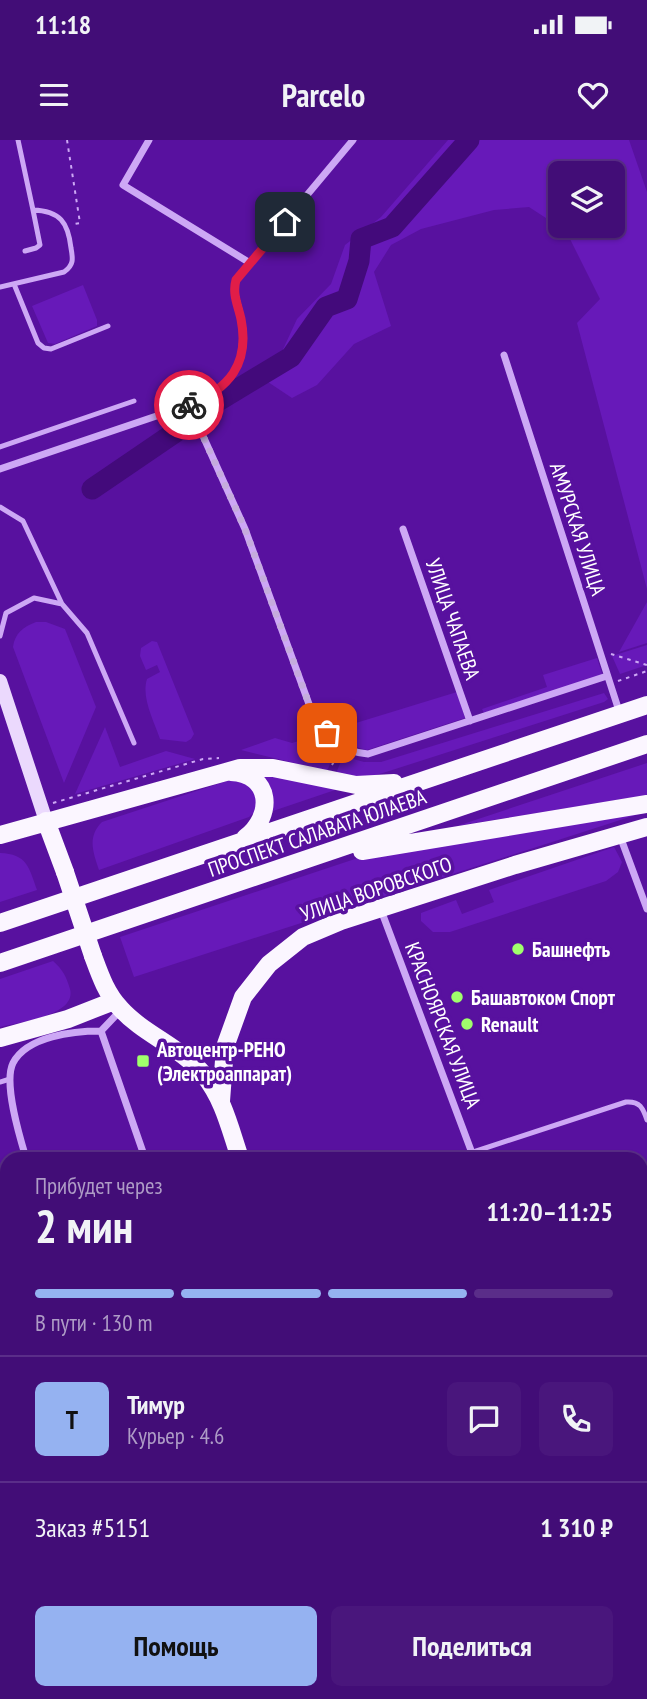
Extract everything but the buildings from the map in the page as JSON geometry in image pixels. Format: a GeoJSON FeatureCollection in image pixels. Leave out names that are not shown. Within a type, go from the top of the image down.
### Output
{"type":"FeatureCollection","features":[{"type":"Feature","properties":{"kind":"main road"},"geometry":{"type":"LineString","coordinates":[[0,681],[104,985],[118,1006],[186,1058],[205,1077],[221,1101],[238,1152]]}},
{"type":"Feature","properties":{"kind":"main road","name":"ПРОСПЕКТ САЛАВАТА ЮЛАЕВА"},"geometry":{"type":"LineString","coordinates":[[0,923],[647,705]]}},
{"type":"Feature","properties":{"kind":"main road","name":"ПРОСПЕКТ САЛАВАТА ЮЛАЕВА"},"geometry":{"type":"LineString","coordinates":[[0,963],[647,744]]}},
{"type":"Feature","properties":{"kind":"main road"},"geometry":{"type":"LineString","coordinates":[[0,835],[240,768],[262,767],[356,785],[432,778]]}},
{"type":"Feature","properties":{"kind":"main road"},"geometry":{"type":"LineString","coordinates":[[223,772],[236,772],[253,778],[265,799],[265,809],[257,828],[238,843]]}},
{"type":"Feature","properties":{"kind":"main road"},"geometry":{"type":"LineString","coordinates":[[287,867],[382,848],[647,804]]}},
{"type":"Feature","properties":{"kind":"main road","name":"УЛИЦА ВОРОВСКОГО"},"geometry":{"type":"LineString","coordinates":[[221,1101],[225,1047],[243,997],[269,964],[303,937],[322,928],[515,865],[647,827]]}},
{"type":"Feature","properties":{"kind":"main road"},"geometry":{"type":"LineString","coordinates":[[0,1038],[118,1006]]}},
{"type":"Feature","properties":{"kind":"street"},"geometry":{"type":"LineString","coordinates":[[149,140],[123,185],[250,263]]}},
{"type":"Feature","properties":{"kind":"street"},"geometry":{"type":"LineString","coordinates":[[0,469],[189,405],[214,394],[225,385],[235,372],[243,341],[234,287],[236,280],[353,140]]}},
{"type":"Feature","properties":{"kind":"street","name":"АМУРСКАЯ УЛИЦА"},"geometry":{"type":"LineString","coordinates":[[504,355],[620,715]]}},
{"type":"Feature","properties":{"kind":"street"},"geometry":{"type":"LineString","coordinates":[[189,405],[245,529],[313,715],[327,733],[345,749],[368,754],[607,676]]}},
{"type":"Feature","properties":{"kind":"street","name":"УЛИЦА ЧАПАЕВА"},"geometry":{"type":"LineString","coordinates":[[402,529],[470,721]]}},
{"type":"Feature","properties":{"kind":"street"},"geometry":{"type":"LineString","coordinates":[[620,835],[647,909]]}},
{"type":"Feature","properties":{"kind":"street","name":"КРАСНОЯРСКАЯ УЛИЦА"},"geometry":{"type":"LineString","coordinates":[[381,909],[472,1152]]}},
{"type":"Feature","properties":{"kind":"street"},"geometry":{"type":"LineString","coordinates":[[101,1031],[118,1006]]}},
{"type":"Feature","properties":{"kind":"street"},"geometry":{"type":"LineString","coordinates":[[24,1152],[10,1079],[12,1065],[23,1049],[73,1031],[101,1031]]}},
{"type":"Feature","properties":{"kind":"street"},"geometry":{"type":"LineString","coordinates":[[101,1031],[143,1152]]}},
{"type":"Feature","properties":{"kind":"lane"},"geometry":{"type":"LineString","coordinates":[[18,140],[40,245],[25,251]]}},
{"type":"Feature","properties":{"kind":"lane"},"geometry":{"type":"LineString","coordinates":[[0,287],[60,274],[69,269],[73,259],[66,226],[53,214],[33,210]]}},
{"type":"Feature","properties":{"kind":"lane"},"geometry":{"type":"LineString","coordinates":[[14,284],[38,343],[44,348],[51,349],[108,326]]}},
{"type":"Feature","properties":{"kind":"lane"},"geometry":{"type":"LineString","coordinates":[[0,447],[134,401]]}},
{"type":"Feature","properties":{"kind":"lane"},"geometry":{"type":"LineString","coordinates":[[0,507],[23,521],[62,604],[87,633],[134,743]]}},
{"type":"Feature","properties":{"kind":"lane"},"geometry":{"type":"LineString","coordinates":[[0,636],[6,613],[34,598],[62,604]]}},
{"type":"Feature","properties":{"kind":"lane"},"geometry":{"type":"LineString","coordinates":[[0,1082],[10,1079]]}},
{"type":"Feature","properties":{"kind":"lane"},"geometry":{"type":"LineString","coordinates":[[475,1152],[626,1102],[638,1103],[647,1120]]}},
{"type":"Feature","properties":{"kind":"path"},"geometry":{"type":"LineString","coordinates":[[66,226],[80,223],[67,140]]}},
{"type":"Feature","properties":{"kind":"path"},"geometry":{"type":"LineString","coordinates":[[599,650],[647,665]]}},
{"type":"Feature","properties":{"kind":"shaded area"},"geometry":{"type":"Polygon","coordinates":[[[448,140],[629,140],[647,192],[647,589],[577,323],[600,299],[570,238],[625,238],[625,161],[548,161],[548,219],[529,207],[494,210],[421,229],[391,245],[374,272],[391,326],[354,344],[317,385],[292,398],[268,382],[297,319],[331,284],[345,245],[381,217],[448,140]]]}},
{"type":"Feature","properties":{"kind":"shaded area"},"geometry":{"type":"Polygon","coordinates":[[[83,285],[97,326],[55,344],[48,343],[32,306],[83,285]]]}},
{"type":"Feature","properties":{"kind":"shaded area"},"geometry":{"type":"Polygon","coordinates":[[[647,602],[647,643],[619,652],[647,602]]]}},
{"type":"Feature","properties":{"kind":"shaded area"},"geometry":{"type":"Polygon","coordinates":[[[36,622],[46,622],[65,629],[96,707],[64,783],[13,647],[20,631],[36,622]]]}},
{"type":"Feature","properties":{"kind":"shaded area"},"geometry":{"type":"Polygon","coordinates":[[[152,641],[157,642],[194,734],[186,742],[160,739],[149,709],[147,679],[160,672],[157,665],[146,670],[140,656],[141,648],[152,641]]]}},
{"type":"Feature","properties":{"kind":"shaded area"},"geometry":{"type":"Polygon","coordinates":[[[647,645],[647,665],[620,674],[612,656],[647,645]]]}},
{"type":"Feature","properties":{"kind":"shaded area"},"geometry":{"type":"Polygon","coordinates":[[[597,658],[603,676],[484,713],[482,709],[547,687],[543,675],[597,658]]]}},
{"type":"Feature","properties":{"kind":"shaded area"},"geometry":{"type":"Polygon","coordinates":[[[457,692],[465,718],[367,750],[344,744],[333,730],[457,692]]]}},
{"type":"Feature","properties":{"kind":"shaded area"},"geometry":{"type":"Polygon","coordinates":[[[604,693],[608,699],[604,702],[386,772],[369,777],[335,776],[343,756],[364,762],[381,762],[604,693]]]}},
{"type":"Feature","properties":{"kind":"shaded area"},"geometry":{"type":"Polygon","coordinates":[[[105,727],[120,767],[166,751],[195,759],[75,794],[105,727]]]}},
{"type":"Feature","properties":{"kind":"shaded area"},"geometry":{"type":"Polygon","coordinates":[[[322,734],[336,750],[327,771],[241,750],[275,738],[292,743],[322,734]]]}},
{"type":"Feature","properties":{"kind":"shaded area"},"geometry":{"type":"Polygon","coordinates":[[[647,763],[647,795],[457,826],[647,763]]]}},
{"type":"Feature","properties":{"kind":"shaded area"},"geometry":{"type":"Polygon","coordinates":[[[262,772],[338,789],[273,811],[271,790],[262,772]]]}},
{"type":"Feature","properties":{"kind":"shaded area"},"geometry":{"type":"Polygon","coordinates":[[[239,777],[254,785],[258,809],[249,817],[99,870],[93,851],[93,839],[102,822],[239,777]]]}},
{"type":"Feature","properties":{"kind":"shaded area"},"geometry":{"type":"Polygon","coordinates":[[[645,812],[134,977],[120,937],[373,853],[645,812]]]}},
{"type":"Feature","properties":{"kind":"shaded area"},"geometry":{"type":"Polygon","coordinates":[[[614,847],[622,862],[618,872],[606,881],[450,932],[433,932],[421,921],[421,913],[456,900],[462,914],[494,902],[489,890],[614,847]]]}},
{"type":"Feature","properties":{"kind":"shaded area"},"geometry":{"type":"Polygon","coordinates":[[[0,853],[16,856],[26,863],[37,890],[0,902],[0,853]]]}},
{"type":"Feature","properties":{"kind":"shaded area"},"geometry":{"type":"Polygon","coordinates":[[[53,961],[64,974],[70,989],[70,998],[65,1006],[45,1016],[0,1027],[0,979],[53,961]]]}},
{"type":"Feature","properties":{"kind":"shaded area"},"geometry":{"type":"Polygon","coordinates":[[[419,964],[429,971],[437,982],[433,986],[440,1007],[428,1011],[413,965],[419,964]]]}},
{"type":"Feature","properties":{"kind":"waterway"},"geometry":{"type":"LineString","coordinates":[[218,401],[291,357],[326,307],[347,299],[359,261],[361,239],[392,227],[469,140]]}},
{"type":"Feature","properties":{"kind":"waterway"},"geometry":{"type":"LineString","coordinates":[[92,489],[183,427]]}},
{"type":"Feature","properties":{"kind":"way so far"},"geometry":{"type":"LineString","coordinates":[[189,405],[245,529],[313,715],[327,733]]}},
{"type":"Feature","properties":{"kind":"place","name":"Башнефть"},"geometry":{"type":"Point","coordinates":[518,949]}},
{"type":"Feature","properties":{"kind":"place","name":"Башавтоком Спорт"},"geometry":{"type":"Point","coordinates":[457,997]}},
{"type":"Feature","properties":{"kind":"place","name":"Renault"},"geometry":{"type":"Point","coordinates":[467,1024]}},
{"type":"Feature","properties":{"kind":"place","name":"Автоцентр-РЕНО (Электроаппарат)"},"geometry":{"type":"Point","coordinates":[143,1061]}},
{"type":"Feature","properties":{"kind":"route"},"geometry":{"type":"LineString","coordinates":[[189,405],[214,394],[235,372],[243,341],[234,293],[236,280],[285,222]]}}]}
